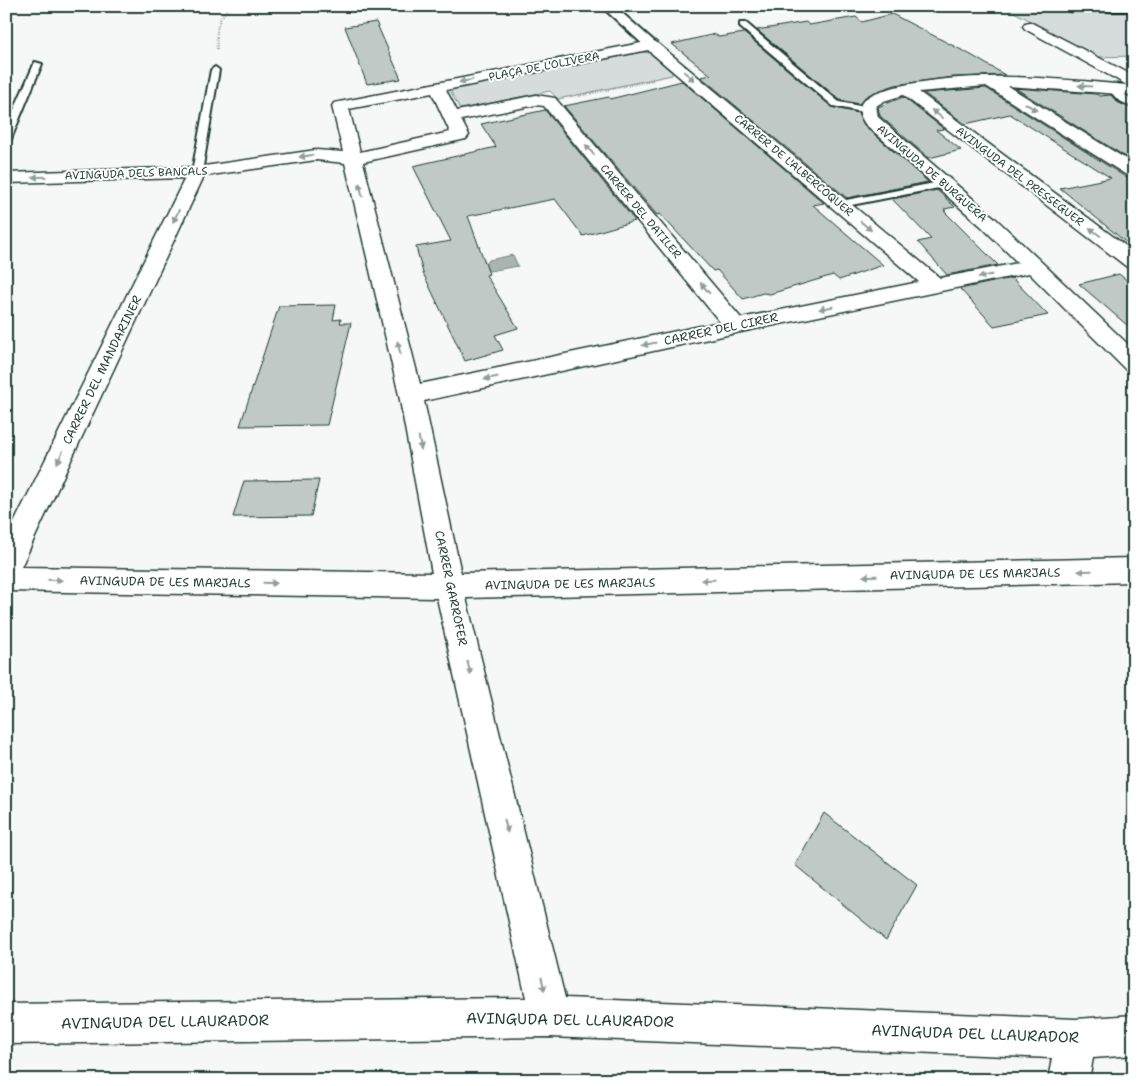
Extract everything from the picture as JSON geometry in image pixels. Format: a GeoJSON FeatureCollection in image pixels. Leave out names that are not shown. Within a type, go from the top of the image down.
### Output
{"type":"FeatureCollection","features":[{"type":"Feature","properties":{"kind":"street"},"geometry":{"type":"LineString","coordinates":[[607,6],[652,45]]}},
{"type":"Feature","properties":{"kind":"street"},"geometry":{"type":"LineString","coordinates":[[1030,26],[1134,82]]}},
{"type":"Feature","properties":{"kind":"street","name":"CARRER DE L'ALBERCOQUER"},"geometry":{"type":"LineString","coordinates":[[652,45],[936,286]]}},
{"type":"Feature","properties":{"kind":"street","name":"PLAÇA DE L'OLIVERA"},"geometry":{"type":"LineString","coordinates":[[354,159],[340,106],[652,45]]}},
{"type":"Feature","properties":{"kind":"street"},"geometry":{"type":"LineString","coordinates":[[867,110],[870,103],[877,98],[906,90],[953,83],[990,81],[1134,90]]}},
{"type":"Feature","properties":{"kind":"street"},"geometry":{"type":"LineString","coordinates":[[990,81],[1134,172]]}},
{"type":"Feature","properties":{"kind":"street"},"geometry":{"type":"LineString","coordinates":[[354,159],[460,135],[437,87]]}},
{"type":"Feature","properties":{"kind":"street","name":"AVINGUDA DEL PRESSEGUER"},"geometry":{"type":"LineString","coordinates":[[906,90],[1134,262]]}},
{"type":"Feature","properties":{"kind":"street"},"geometry":{"type":"LineString","coordinates":[[452,117],[546,101]]}},
{"type":"Feature","properties":{"kind":"street","name":"CARRER DEL DATILER"},"geometry":{"type":"LineString","coordinates":[[546,101],[736,326]]}},
{"type":"Feature","properties":{"kind":"street","name":"AVINGUDA DE BURGUERA"},"geometry":{"type":"LineString","coordinates":[[867,110],[871,120],[945,184],[1134,364]]}},
{"type":"Feature","properties":{"kind":"street","name":"AVINGUDA DELS BANCALS"},"geometry":{"type":"LineString","coordinates":[[6,178],[197,172],[316,155],[354,159]]}},
{"type":"Feature","properties":{"kind":"street","name":"CARRER GARROFER"},"geometry":{"type":"LineString","coordinates":[[354,159],[411,395],[449,586],[550,1017]]}},
{"type":"Feature","properties":{"kind":"street","name":"CARRER DEL MANDARINER"},"geometry":{"type":"LineString","coordinates":[[6,568],[197,172]]}},
{"type":"Feature","properties":{"kind":"street","name":"CARRER DEL CIRER"},"geometry":{"type":"LineString","coordinates":[[411,395],[736,326],[1033,266]]}},
{"type":"Feature","properties":{"kind":"street","name":"AVINGUDA DE LES MARJALS"},"geometry":{"type":"LineString","coordinates":[[6,579],[449,586],[1134,570]]}},
{"type":"Feature","properties":{"kind":"street","name":"AVINGUDA DEL LLAURADOR"},"geometry":{"type":"LineString","coordinates":[[6,1024],[550,1017],[1076,1039],[1134,1035]]}},
{"type":"Feature","properties":{"kind":"street"},"geometry":{"type":"LineString","coordinates":[[1068,1080],[1076,1039]]}},
{"type":"Feature","properties":{"kind":"lane"},"geometry":{"type":"LineString","coordinates":[[1069,9],[1134,9]]}},
{"type":"Feature","properties":{"kind":"lane"},"geometry":{"type":"LineString","coordinates":[[743,26],[836,104],[867,110]]}},
{"type":"Feature","properties":{"kind":"lane"},"geometry":{"type":"LineString","coordinates":[[6,140],[38,64]]}},
{"type":"Feature","properties":{"kind":"lane"},"geometry":{"type":"LineString","coordinates":[[197,172],[215,70]]}},
{"type":"Feature","properties":{"kind":"lane"},"geometry":{"type":"LineString","coordinates":[[1111,88],[1120,98],[1134,105]]}},
{"type":"Feature","properties":{"kind":"lane"},"geometry":{"type":"LineString","coordinates":[[840,204],[945,184]]}},
{"type":"Feature","properties":{"kind":"path"},"geometry":{"type":"LineString","coordinates":[[215,70],[217,48],[215,28],[222,13],[232,6]]}},
{"type":"Feature","properties":{"kind":"path"},"geometry":{"type":"LineString","coordinates":[[546,101],[686,74]]}},
{"type":"Feature","properties":{"kind":"shaded area"},"geometry":{"type":"Polygon","coordinates":[[[1003,6],[1134,6],[1134,56],[1097,57],[1003,6]]]}},
{"type":"Feature","properties":{"kind":"shaded area"},"geometry":{"type":"Polygon","coordinates":[[[643,52],[650,53],[672,72],[672,75],[558,99],[550,91],[460,109],[451,92],[453,89],[643,52]]]}},
{"type":"Feature","properties":{"kind":"shaded area"},"geometry":{"type":"Polygon","coordinates":[[[513,255],[518,266],[489,271],[485,265],[489,260],[513,255]]]}},
{"type":"Feature","properties":{"kind":"building"},"geometry":{"type":"Polygon","coordinates":[[[892,14],[1005,75],[953,77],[895,85],[872,93],[859,104],[840,100],[757,30],[806,22],[809,25],[856,17],[862,22],[892,14]]]}},
{"type":"Feature","properties":{"kind":"building"},"geometry":{"type":"Polygon","coordinates":[[[376,22],[401,79],[367,84],[345,27],[376,22]]]}},
{"type":"Feature","properties":{"kind":"building"},"geometry":{"type":"Polygon","coordinates":[[[744,33],[832,107],[858,113],[864,125],[928,182],[847,198],[701,77],[711,75],[672,44],[715,34],[719,37],[744,33]]]}},
{"type":"Feature","properties":{"kind":"building"},"geometry":{"type":"Polygon","coordinates":[[[682,81],[824,203],[813,205],[883,265],[839,280],[833,275],[770,294],[763,293],[743,299],[717,270],[713,271],[660,214],[657,215],[564,106],[609,97],[610,99],[682,81]]]}},
{"type":"Feature","properties":{"kind":"building"},"geometry":{"type":"Polygon","coordinates":[[[986,88],[1127,178],[1134,179],[1134,249],[1060,188],[1111,178],[1010,114],[965,124],[924,93],[986,88]]]}},
{"type":"Feature","properties":{"kind":"building"},"geometry":{"type":"Polygon","coordinates":[[[1015,88],[1096,94],[1100,96],[1111,95],[1117,102],[1134,110],[1134,162],[1015,88]]]}},
{"type":"Feature","properties":{"kind":"building"},"geometry":{"type":"Polygon","coordinates":[[[903,97],[944,129],[936,130],[961,150],[929,158],[880,116],[878,107],[903,97]]]}},
{"type":"Feature","properties":{"kind":"building"},"geometry":{"type":"Polygon","coordinates":[[[545,110],[635,221],[583,236],[555,199],[468,216],[489,274],[486,275],[518,328],[495,335],[503,350],[465,361],[423,273],[416,247],[451,241],[413,166],[496,147],[481,124],[545,110]]]}},
{"type":"Feature","properties":{"kind":"building"},"geometry":{"type":"Polygon","coordinates":[[[937,190],[955,207],[944,209],[946,211],[944,211],[998,265],[947,275],[918,242],[931,239],[892,199],[937,190]]]}},
{"type":"Feature","properties":{"kind":"building"},"geometry":{"type":"Polygon","coordinates":[[[1119,274],[1134,286],[1134,331],[1079,284],[1119,274]]]}},
{"type":"Feature","properties":{"kind":"building"},"geometry":{"type":"Polygon","coordinates":[[[1012,278],[1048,315],[994,326],[960,289],[1012,278]]]}},
{"type":"Feature","properties":{"kind":"building"},"geometry":{"type":"Polygon","coordinates":[[[336,305],[333,320],[341,319],[340,323],[351,323],[327,425],[240,426],[279,306],[336,305]]]}},
{"type":"Feature","properties":{"kind":"building"},"geometry":{"type":"Polygon","coordinates":[[[319,480],[311,516],[233,517],[244,481],[319,480]]]}},
{"type":"Feature","properties":{"kind":"building"},"geometry":{"type":"Polygon","coordinates":[[[824,813],[917,885],[886,940],[795,865],[824,813]]]}}]}
